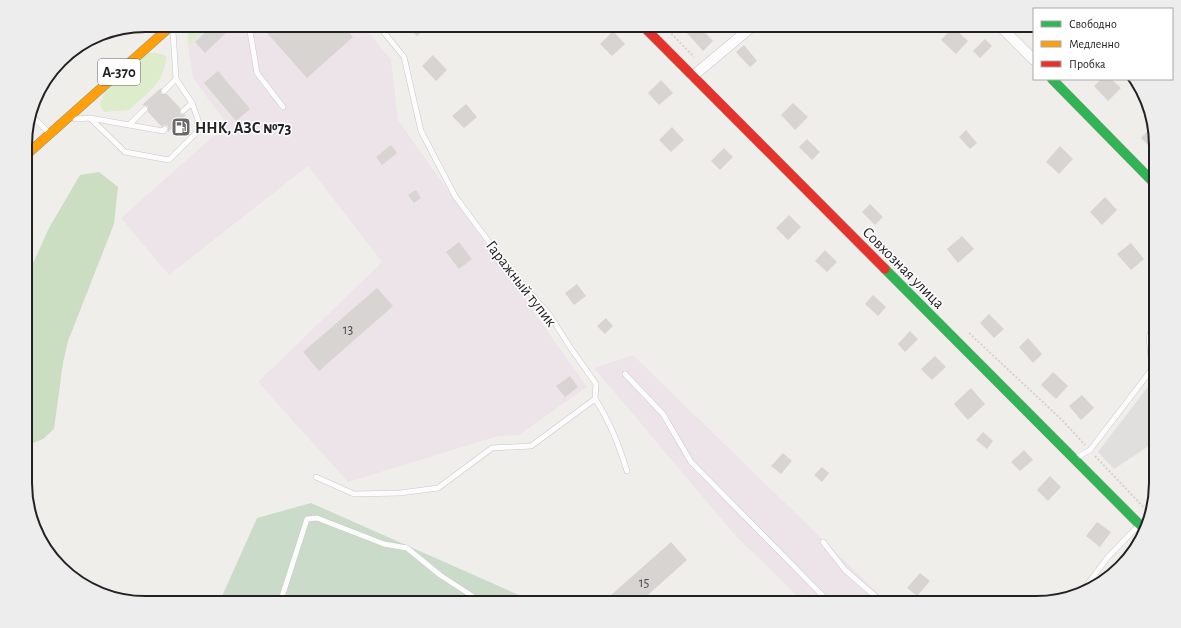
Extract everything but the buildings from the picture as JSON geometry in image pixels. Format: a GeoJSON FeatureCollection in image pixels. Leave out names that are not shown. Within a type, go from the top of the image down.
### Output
{"type":"FeatureCollection","features":[{"type":"Feature","properties":{"kind":"main road","name":"А-370"},"geometry":{"type":"LineString","coordinates":[[32,150],[164,32]]}},
{"type":"Feature","properties":{"kind":"main road","name":"Совхозная улица"},"geometry":{"type":"LineString","coordinates":[[649,32],[1140,525]]}},
{"type":"Feature","properties":{"kind":"main road"},"geometry":{"type":"LineString","coordinates":[[1053,80],[1149,178]]}},
{"type":"Feature","properties":{"kind":"street"},"geometry":{"type":"LineString","coordinates":[[693,76],[746,32]]}},
{"type":"Feature","properties":{"kind":"street"},"geometry":{"type":"LineString","coordinates":[[1006,32],[1033,59]]}},
{"type":"Feature","properties":{"kind":"lane"},"geometry":{"type":"LineString","coordinates":[[90,118],[125,152],[169,160],[201,128],[192,103],[176,79],[173,32]]}},
{"type":"Feature","properties":{"kind":"lane"},"geometry":{"type":"LineString","coordinates":[[250,32],[257,73],[283,107]]}},
{"type":"Feature","properties":{"kind":"lane","name":"Гаражный тупик"},"geometry":{"type":"LineString","coordinates":[[384,32],[404,57],[421,131],[455,196],[512,273],[549,314],[596,384],[595,399]]}},
{"type":"Feature","properties":{"kind":"lane"},"geometry":{"type":"LineString","coordinates":[[164,91],[176,79]]}},
{"type":"Feature","properties":{"kind":"lane"},"geometry":{"type":"LineString","coordinates":[[183,111],[192,103]]}},
{"type":"Feature","properties":{"kind":"lane"},"geometry":{"type":"LineString","coordinates":[[128,125],[145,109]]}},
{"type":"Feature","properties":{"kind":"lane"},"geometry":{"type":"LineString","coordinates":[[66,120],[90,118],[163,131],[164,129]]}},
{"type":"Feature","properties":{"kind":"lane"},"geometry":{"type":"LineString","coordinates":[[35,119],[50,134]]}},
{"type":"Feature","properties":{"kind":"lane"},"geometry":{"type":"LineString","coordinates":[[625,374],[663,414],[691,462],[823,596]]}},
{"type":"Feature","properties":{"kind":"lane"},"geometry":{"type":"LineString","coordinates":[[1074,459],[1090,450],[1149,374]]}},
{"type":"Feature","properties":{"kind":"lane"},"geometry":{"type":"LineString","coordinates":[[316,477],[354,494],[400,493],[438,488],[492,448],[531,446],[595,399],[605,413],[619,444],[627,471]]}},
{"type":"Feature","properties":{"kind":"lane"},"geometry":{"type":"LineString","coordinates":[[282,596],[307,519],[317,518],[384,544],[407,548],[440,575],[472,596]]}},
{"type":"Feature","properties":{"kind":"lane"},"geometry":{"type":"LineString","coordinates":[[1089,582],[1108,557],[1138,530]]}},
{"type":"Feature","properties":{"kind":"lane"},"geometry":{"type":"LineString","coordinates":[[823,542],[845,570],[875,596]]}},
{"type":"Feature","properties":{"kind":"path"},"geometry":{"type":"LineString","coordinates":[[670,32],[694,57]]}},
{"type":"Feature","properties":{"kind":"path"},"geometry":{"type":"LineString","coordinates":[[966,331],[1063,421],[1146,509]]}},
{"type":"Feature","properties":{"kind":"shaded area"},"geometry":{"type":"Polygon","coordinates":[[[202,32],[369,32],[391,60],[398,120],[587,387],[519,435],[498,436],[348,482],[258,382],[382,262],[308,166],[169,275],[121,218],[227,124],[193,78],[188,45],[202,32]]]}},
{"type":"Feature","properties":{"kind":"shaded area"},"geometry":{"type":"Polygon","coordinates":[[[633,355],[881,596],[797,596],[734,534],[594,368],[633,355]]]}},
{"type":"Feature","properties":{"kind":"shaded area"},"geometry":{"type":"Polygon","coordinates":[[[1149,385],[1149,446],[1114,469],[1098,452],[1149,385]]]}},
{"type":"Feature","properties":{"kind":"green space"},"geometry":{"type":"Polygon","coordinates":[[[189,32],[202,32],[188,45],[189,32]]]}},
{"type":"Feature","properties":{"kind":"green space"},"geometry":{"type":"Polygon","coordinates":[[[146,53],[157,53],[166,56],[165,65],[159,80],[149,92],[129,110],[104,112],[100,105],[106,89],[146,53]]]}},
{"type":"Feature","properties":{"kind":"green space"},"geometry":{"type":"Polygon","coordinates":[[[99,172],[118,187],[114,224],[68,341],[63,363],[54,429],[43,439],[32,444],[32,266],[49,228],[80,175],[99,172]]]}},
{"type":"Feature","properties":{"kind":"green space"},"geometry":{"type":"Polygon","coordinates":[[[311,503],[521,596],[222,596],[257,518],[311,503]]]}},
{"type":"Feature","properties":{"kind":"traffic: fast"},"geometry":{"type":"LineString","coordinates":[[1053,80],[1149,178]]}},
{"type":"Feature","properties":{"kind":"traffic: fast"},"geometry":{"type":"LineString","coordinates":[[885,269],[1140,525]]}},
{"type":"Feature","properties":{"kind":"traffic: slow"},"geometry":{"type":"LineString","coordinates":[[32,150],[164,32]]}},
{"type":"Feature","properties":{"kind":"traffic: jam"},"geometry":{"type":"LineString","coordinates":[[649,32],[885,269]]}},
{"type":"Feature","properties":{"kind":"place","name":"ННК, АЗС №73"},"geometry":{"type":"Point","coordinates":[181,127]}}]}
